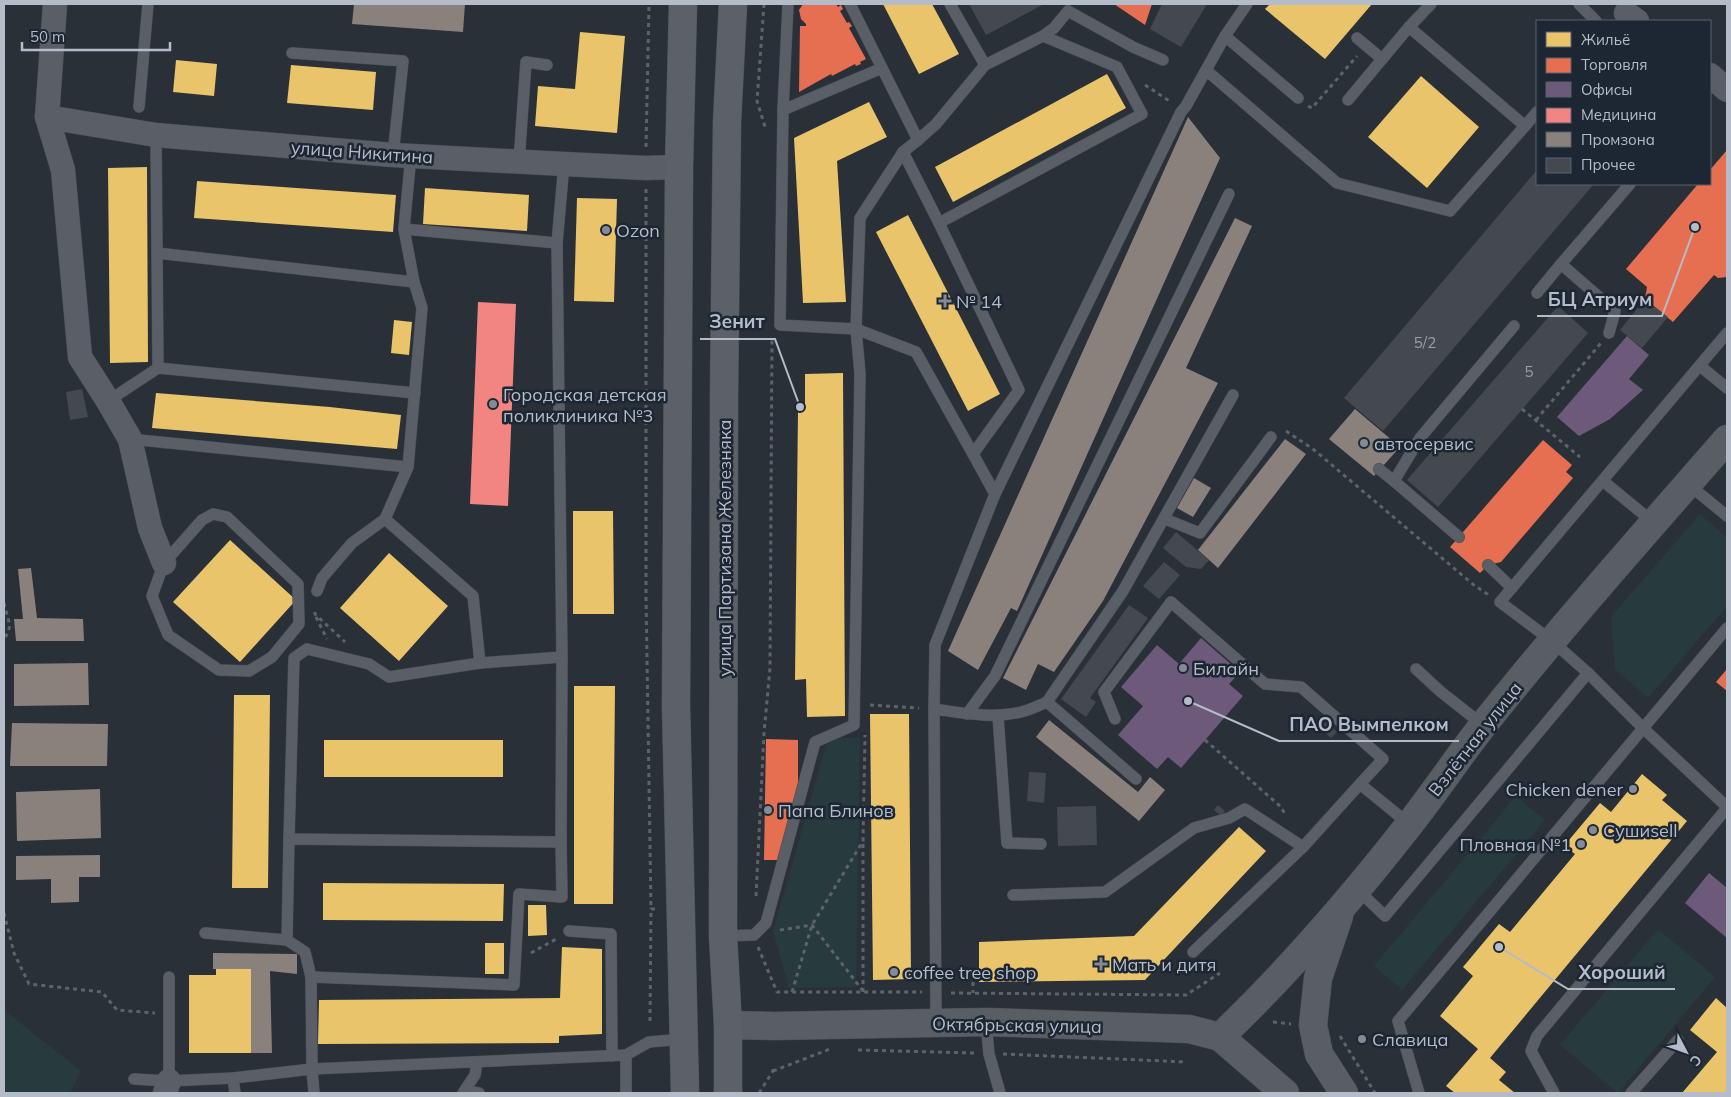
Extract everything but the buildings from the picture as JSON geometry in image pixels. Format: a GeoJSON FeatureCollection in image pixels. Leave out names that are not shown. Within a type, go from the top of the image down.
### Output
{"type":"FeatureCollection","features":[{"type":"Feature","properties":{"kind":"main road"},"geometry":{"type":"LineString","coordinates":[[683,4],[676,706],[685,1093]]}},
{"type":"Feature","properties":{"kind":"main road","name":"улица Партизана Железняка"},"geometry":{"type":"LineString","coordinates":[[728,1093],[728,1025],[723,936],[724,397],[727,122],[733,4]]}},
{"type":"Feature","properties":{"kind":"main road","name":"Взлётная улица"},"geometry":{"type":"LineString","coordinates":[[1220,1036],[1253,1005],[1350,897],[1409,824],[1483,725],[1552,641],[1727,439]]}},
{"type":"Feature","properties":{"kind":"main road"},"geometry":{"type":"LineString","coordinates":[[1344,1093],[1319,1054],[1313,1025],[1318,978],[1350,897]]}},
{"type":"Feature","properties":{"kind":"main road","name":"Октябрьская улица"},"geometry":{"type":"LineString","coordinates":[[728,1025],[986,1022],[1189,1029],[1220,1036],[1285,1093]]}},
{"type":"Feature","properties":{"kind":"main road"},"geometry":{"type":"LineString","coordinates":[[684,1039],[728,1025]]}},
{"type":"Feature","properties":{"kind":"street"},"geometry":{"type":"LineString","coordinates":[[55,4],[47,117],[63,170],[80,357],[130,439],[150,528],[164,563]]}},
{"type":"Feature","properties":{"kind":"street","name":"улица Никитина"},"geometry":{"type":"LineString","coordinates":[[47,117],[156,135],[402,155],[645,168],[680,167]]}},
{"type":"Feature","properties":{"kind":"lane"},"geometry":{"type":"LineString","coordinates":[[139,107],[148,4]]}},
{"type":"Feature","properties":{"kind":"lane"},"geometry":{"type":"LineString","coordinates":[[788,4],[780,325],[856,329],[916,352],[995,494]]}},
{"type":"Feature","properties":{"kind":"lane"},"geometry":{"type":"LineString","coordinates":[[850,4],[918,140]]}},
{"type":"Feature","properties":{"kind":"lane"},"geometry":{"type":"LineString","coordinates":[[950,4],[985,65]]}},
{"type":"Feature","properties":{"kind":"lane"},"geometry":{"type":"LineString","coordinates":[[936,1024],[935,645],[995,494],[1181,112],[1225,36],[1247,4]]}},
{"type":"Feature","properties":{"kind":"lane"},"geometry":{"type":"LineString","coordinates":[[1348,100],[1409,27],[1431,4]]}},
{"type":"Feature","properties":{"kind":"lane"},"geometry":{"type":"LineString","coordinates":[[1579,4],[1595,20]]}},
{"type":"Feature","properties":{"kind":"lane"},"geometry":{"type":"LineString","coordinates":[[723,936],[754,935],[766,923],[815,742],[854,725],[860,374],[856,329],[860,218],[903,152],[936,124],[985,65],[1043,36],[1054,28],[1068,11],[1133,47],[1164,60]]}},
{"type":"Feature","properties":{"kind":"lane"},"geometry":{"type":"LineString","coordinates":[[1409,27],[1524,126]]}},
{"type":"Feature","properties":{"kind":"lane"},"geometry":{"type":"LineString","coordinates":[[939,223],[1142,114],[1117,67],[1043,36]]}},
{"type":"Feature","properties":{"kind":"lane"},"geometry":{"type":"LineString","coordinates":[[1225,36],[1298,98]]}},
{"type":"Feature","properties":{"kind":"lane"},"geometry":{"type":"LineString","coordinates":[[1361,42],[1382,59]]}},
{"type":"Feature","properties":{"kind":"lane"},"geometry":{"type":"LineString","coordinates":[[292,53],[403,61],[402,155],[404,229],[414,282],[422,308],[408,467],[385,519],[352,543],[322,578],[318,591]]}},
{"type":"Feature","properties":{"kind":"lane"},"geometry":{"type":"LineString","coordinates":[[519,162],[526,62],[547,65]]}},
{"type":"Feature","properties":{"kind":"lane"},"geometry":{"type":"LineString","coordinates":[[784,110],[882,68]]}},
{"type":"Feature","properties":{"kind":"lane"},"geometry":{"type":"LineString","coordinates":[[1206,70],[1338,183],[1450,211],[1536,113]]}},
{"type":"Feature","properties":{"kind":"lane"},"geometry":{"type":"LineString","coordinates":[[156,135],[158,368]]}},
{"type":"Feature","properties":{"kind":"lane"},"geometry":{"type":"LineString","coordinates":[[903,152],[1019,390],[973,454]]}},
{"type":"Feature","properties":{"kind":"lane"},"geometry":{"type":"LineString","coordinates":[[311,977],[514,986],[519,894],[562,897],[562,657],[557,243],[564,164]]}},
{"type":"Feature","properties":{"kind":"lane"},"geometry":{"type":"LineString","coordinates":[[1537,293],[1629,185]]}},
{"type":"Feature","properties":{"kind":"lane"},"geometry":{"type":"LineString","coordinates":[[967,714],[995,676],[1229,194]]}},
{"type":"Feature","properties":{"kind":"lane"},"geometry":{"type":"LineString","coordinates":[[404,229],[557,243]]}},
{"type":"Feature","properties":{"kind":"lane"},"geometry":{"type":"LineString","coordinates":[[157,253],[414,282]]}},
{"type":"Feature","properties":{"kind":"lane"},"geometry":{"type":"LineString","coordinates":[[1561,264],[1615,311],[1610,334]]}},
{"type":"Feature","properties":{"kind":"lane"},"geometry":{"type":"LineString","coordinates":[[1394,481],[1420,438],[1514,326]]}},
{"type":"Feature","properties":{"kind":"lane"},"geometry":{"type":"LineString","coordinates":[[1554,1093],[1531,1051],[1537,1036],[1727,808],[1644,729],[1588,672],[1552,641],[1500,602],[1727,333]]}},
{"type":"Feature","properties":{"kind":"lane"},"geometry":{"type":"LineString","coordinates":[[1700,366],[1727,388]]}},
{"type":"Feature","properties":{"kind":"lane"},"geometry":{"type":"LineString","coordinates":[[108,401],[158,368],[414,393]]}},
{"type":"Feature","properties":{"kind":"lane"},"geometry":{"type":"LineString","coordinates":[[934,709],[998,716],[1022,712],[1047,702],[1123,591],[1165,519],[1232,395]]}},
{"type":"Feature","properties":{"kind":"lane"},"geometry":{"type":"LineString","coordinates":[[1165,519],[1200,534],[1272,437]]}},
{"type":"Feature","properties":{"kind":"lane"},"geometry":{"type":"LineString","coordinates":[[130,439],[408,467]]}},
{"type":"Feature","properties":{"kind":"lane"},"geometry":{"type":"LineString","coordinates":[[1379,469],[1459,537]]}},
{"type":"Feature","properties":{"kind":"lane"},"geometry":{"type":"LineString","coordinates":[[1603,481],[1654,523]]}},
{"type":"Feature","properties":{"kind":"lane"},"geometry":{"type":"LineString","coordinates":[[1688,484],[1727,516]]}},
{"type":"Feature","properties":{"kind":"lane"},"geometry":{"type":"LineString","coordinates":[[213,514],[227,517],[298,584],[300,624],[272,657],[249,671],[219,670],[168,634],[152,596],[164,563],[202,520],[213,514]]}},
{"type":"Feature","properties":{"kind":"lane"},"geometry":{"type":"LineString","coordinates":[[385,519],[473,596],[480,663]]}},
{"type":"Feature","properties":{"kind":"lane"},"geometry":{"type":"LineString","coordinates":[[1488,565],[1512,588]]}},
{"type":"Feature","properties":{"kind":"lane"},"geometry":{"type":"LineString","coordinates":[[1115,719],[1104,692],[1171,602],[1265,684],[1301,687],[1383,759],[1303,847],[1194,952]]}},
{"type":"Feature","properties":{"kind":"lane"},"geometry":{"type":"LineString","coordinates":[[1419,1093],[1398,1021],[1727,628]]}},
{"type":"Feature","properties":{"kind":"lane"},"geometry":{"type":"LineString","coordinates":[[287,940],[294,658],[307,649],[334,654],[369,664],[389,677],[480,663],[562,657]]}},
{"type":"Feature","properties":{"kind":"lane"},"geometry":{"type":"LineString","coordinates":[[1416,670],[1483,725]]}},
{"type":"Feature","properties":{"kind":"lane"},"geometry":{"type":"LineString","coordinates":[[1350,897],[1385,916],[1588,672]]}},
{"type":"Feature","properties":{"kind":"lane"},"geometry":{"type":"LineString","coordinates":[[1047,702],[1136,779]]}},
{"type":"Feature","properties":{"kind":"lane"},"geometry":{"type":"LineString","coordinates":[[998,716],[1007,844],[1041,844]]}},
{"type":"Feature","properties":{"kind":"lane"},"geometry":{"type":"LineString","coordinates":[[1360,784],[1409,824]]}},
{"type":"Feature","properties":{"kind":"lane"},"geometry":{"type":"LineString","coordinates":[[1013,895],[1105,892],[1194,828],[1229,818],[1245,809],[1303,847]]}},
{"type":"Feature","properties":{"kind":"lane"},"geometry":{"type":"LineString","coordinates":[[289,839],[561,842]]}},
{"type":"Feature","properties":{"kind":"lane"},"geometry":{"type":"LineString","coordinates":[[569,931],[611,934],[612,1056]]}},
{"type":"Feature","properties":{"kind":"lane"},"geometry":{"type":"LineString","coordinates":[[205,934],[287,940],[305,952],[311,977],[314,1093]]}},
{"type":"Feature","properties":{"kind":"lane"},"geometry":{"type":"LineString","coordinates":[[167,1087],[169,977]]}},
{"type":"Feature","properties":{"kind":"lane"},"geometry":{"type":"LineString","coordinates":[[986,1022],[989,1054],[1000,1093]]}},
{"type":"Feature","properties":{"kind":"lane"},"geometry":{"type":"LineString","coordinates":[[134,1079],[167,1087],[312,1069],[626,1055],[649,1042],[684,1039]]}},
{"type":"Feature","properties":{"kind":"lane"},"geometry":{"type":"LineString","coordinates":[[1631,1093],[1678,1040]]}},
{"type":"Feature","properties":{"kind":"lane"},"geometry":{"type":"LineString","coordinates":[[626,1055],[626,1093]]}},
{"type":"Feature","properties":{"kind":"lane"},"geometry":{"type":"LineString","coordinates":[[477,1062],[475,1075],[464,1092],[479,1093]]}},
{"type":"Feature","properties":{"kind":"lane"},"geometry":{"type":"LineString","coordinates":[[233,1078],[235,1093]]}},
{"type":"Feature","properties":{"kind":"path"},"geometry":{"type":"LineString","coordinates":[[646,148],[649,4]]}},
{"type":"Feature","properties":{"kind":"path"},"geometry":{"type":"LineString","coordinates":[[764,4],[758,101],[768,137]]}},
{"type":"Feature","properties":{"kind":"path"},"geometry":{"type":"LineString","coordinates":[[1325,94],[1361,42]]}},
{"type":"Feature","properties":{"kind":"path"},"geometry":{"type":"LineString","coordinates":[[646,183],[646,596],[651,909],[650,1020]]}},
{"type":"Feature","properties":{"kind":"path"},"geometry":{"type":"LineString","coordinates":[[756,899],[764,733],[770,668],[772,329]]}},
{"type":"Feature","properties":{"kind":"path"},"geometry":{"type":"LineString","coordinates":[[1536,420],[1610,334]]}},
{"type":"Feature","properties":{"kind":"path"},"geometry":{"type":"LineString","coordinates":[[1522,409],[1580,457]]}},
{"type":"Feature","properties":{"kind":"path"},"geometry":{"type":"LineString","coordinates":[[1289,434],[1313,449],[1475,586],[1500,602]]}},
{"type":"Feature","properties":{"kind":"path"},"geometry":{"type":"LineString","coordinates":[[4,603],[10,626],[4,640]]}},
{"type":"Feature","properties":{"kind":"path"},"geometry":{"type":"LineString","coordinates":[[314,608],[334,654]]}},
{"type":"Feature","properties":{"kind":"path"},"geometry":{"type":"LineString","coordinates":[[315,614],[369,664]]}},
{"type":"Feature","properties":{"kind":"path"},"geometry":{"type":"LineString","coordinates":[[866,705],[934,709]]}},
{"type":"Feature","properties":{"kind":"path"},"geometry":{"type":"LineString","coordinates":[[863,992],[865,734]]}},
{"type":"Feature","properties":{"kind":"path"},"geometry":{"type":"LineString","coordinates":[[1205,740],[1281,807],[1303,847]]}},
{"type":"Feature","properties":{"kind":"path"},"geometry":{"type":"LineString","coordinates":[[792,992],[812,925],[863,842]]}},
{"type":"Feature","properties":{"kind":"path"},"geometry":{"type":"LineString","coordinates":[[651,909],[663,908]]}},
{"type":"Feature","properties":{"kind":"path"},"geometry":{"type":"LineString","coordinates":[[4,913],[14,953],[29,984],[102,992],[117,1010],[147,1014]]}},
{"type":"Feature","properties":{"kind":"path"},"geometry":{"type":"LineString","coordinates":[[812,925],[863,992]]}},
{"type":"Feature","properties":{"kind":"path"},"geometry":{"type":"LineString","coordinates":[[773,931],[812,925]]}},
{"type":"Feature","properties":{"kind":"path"},"geometry":{"type":"LineString","coordinates":[[516,962],[569,931]]}},
{"type":"Feature","properties":{"kind":"path"},"geometry":{"type":"LineString","coordinates":[[776,992],[1186,995],[1220,973]]}},
{"type":"Feature","properties":{"kind":"path"},"geometry":{"type":"LineString","coordinates":[[973,982],[973,993]]}},
{"type":"Feature","properties":{"kind":"path"},"geometry":{"type":"LineString","coordinates":[[1337,1032],[1375,1093]]}},
{"type":"Feature","properties":{"kind":"path"},"geometry":{"type":"LineString","coordinates":[[758,1093],[773,1071],[773,1067]]}},
{"type":"Feature","properties":{"kind":"green space"},"geometry":{"type":"Polygon","coordinates":[[[1700,514],[1727,538],[1727,606],[1648,698],[1615,669],[1611,617],[1700,514]]]}},
{"type":"Feature","properties":{"kind":"green space"},"geometry":{"type":"Polygon","coordinates":[[[828,738],[860,738],[856,987],[789,988],[773,931],[828,738]]]}},
{"type":"Feature","properties":{"kind":"green space"},"geometry":{"type":"Polygon","coordinates":[[[1516,796],[1545,820],[1402,990],[1374,966],[1516,796]]]}},
{"type":"Feature","properties":{"kind":"green space"},"geometry":{"type":"Polygon","coordinates":[[[1658,929],[1715,977],[1618,1093],[1560,1045],[1658,929]]]}},
{"type":"Feature","properties":{"kind":"green space"},"geometry":{"type":"Polygon","coordinates":[[[4,1010],[81,1071],[70,1093],[4,1093],[4,1010]]]}},
{"type":"Feature","properties":{"kind":"place","name":"БЦ Атриум"},"geometry":{"type":"Point","coordinates":[1695,227]}},
{"type":"Feature","properties":{"kind":"place","name":"Ozon"},"geometry":{"type":"Point","coordinates":[606,230]}},
{"type":"Feature","properties":{"kind":"place","name":"№ 14"},"geometry":{"type":"Point","coordinates":[945,301]}},
{"type":"Feature","properties":{"kind":"place","name":"Городская детская поликлиника №3"},"geometry":{"type":"Point","coordinates":[493,404]}},
{"type":"Feature","properties":{"kind":"place","name":"Зенит"},"geometry":{"type":"Point","coordinates":[800,407]}},
{"type":"Feature","properties":{"kind":"place","name":"автосервис"},"geometry":{"type":"Point","coordinates":[1364,443]}},
{"type":"Feature","properties":{"kind":"place","name":"Билайн"},"geometry":{"type":"Point","coordinates":[1183,668]}},
{"type":"Feature","properties":{"kind":"place","name":"ПАО Вымпелком"},"geometry":{"type":"Point","coordinates":[1188,701]}},
{"type":"Feature","properties":{"kind":"place","name":"Chicken dener"},"geometry":{"type":"Point","coordinates":[1633,789]}},
{"type":"Feature","properties":{"kind":"place","name":"Папа Блинов"},"geometry":{"type":"Point","coordinates":[768,810]}},
{"type":"Feature","properties":{"kind":"place","name":"Сушиsell"},"geometry":{"type":"Point","coordinates":[1593,830]}},
{"type":"Feature","properties":{"kind":"place","name":"Пловная №1"},"geometry":{"type":"Point","coordinates":[1581,844]}},
{"type":"Feature","properties":{"kind":"place","name":"Хороший"},"geometry":{"type":"Point","coordinates":[1499,947]}},
{"type":"Feature","properties":{"kind":"place","name":"Мать и дитя"},"geometry":{"type":"Point","coordinates":[1101,964]}},
{"type":"Feature","properties":{"kind":"place","name":"coffee tree shop"},"geometry":{"type":"Point","coordinates":[894,972]}},
{"type":"Feature","properties":{"kind":"place","name":"Славица"},"geometry":{"type":"Point","coordinates":[1362,1039]}}]}
